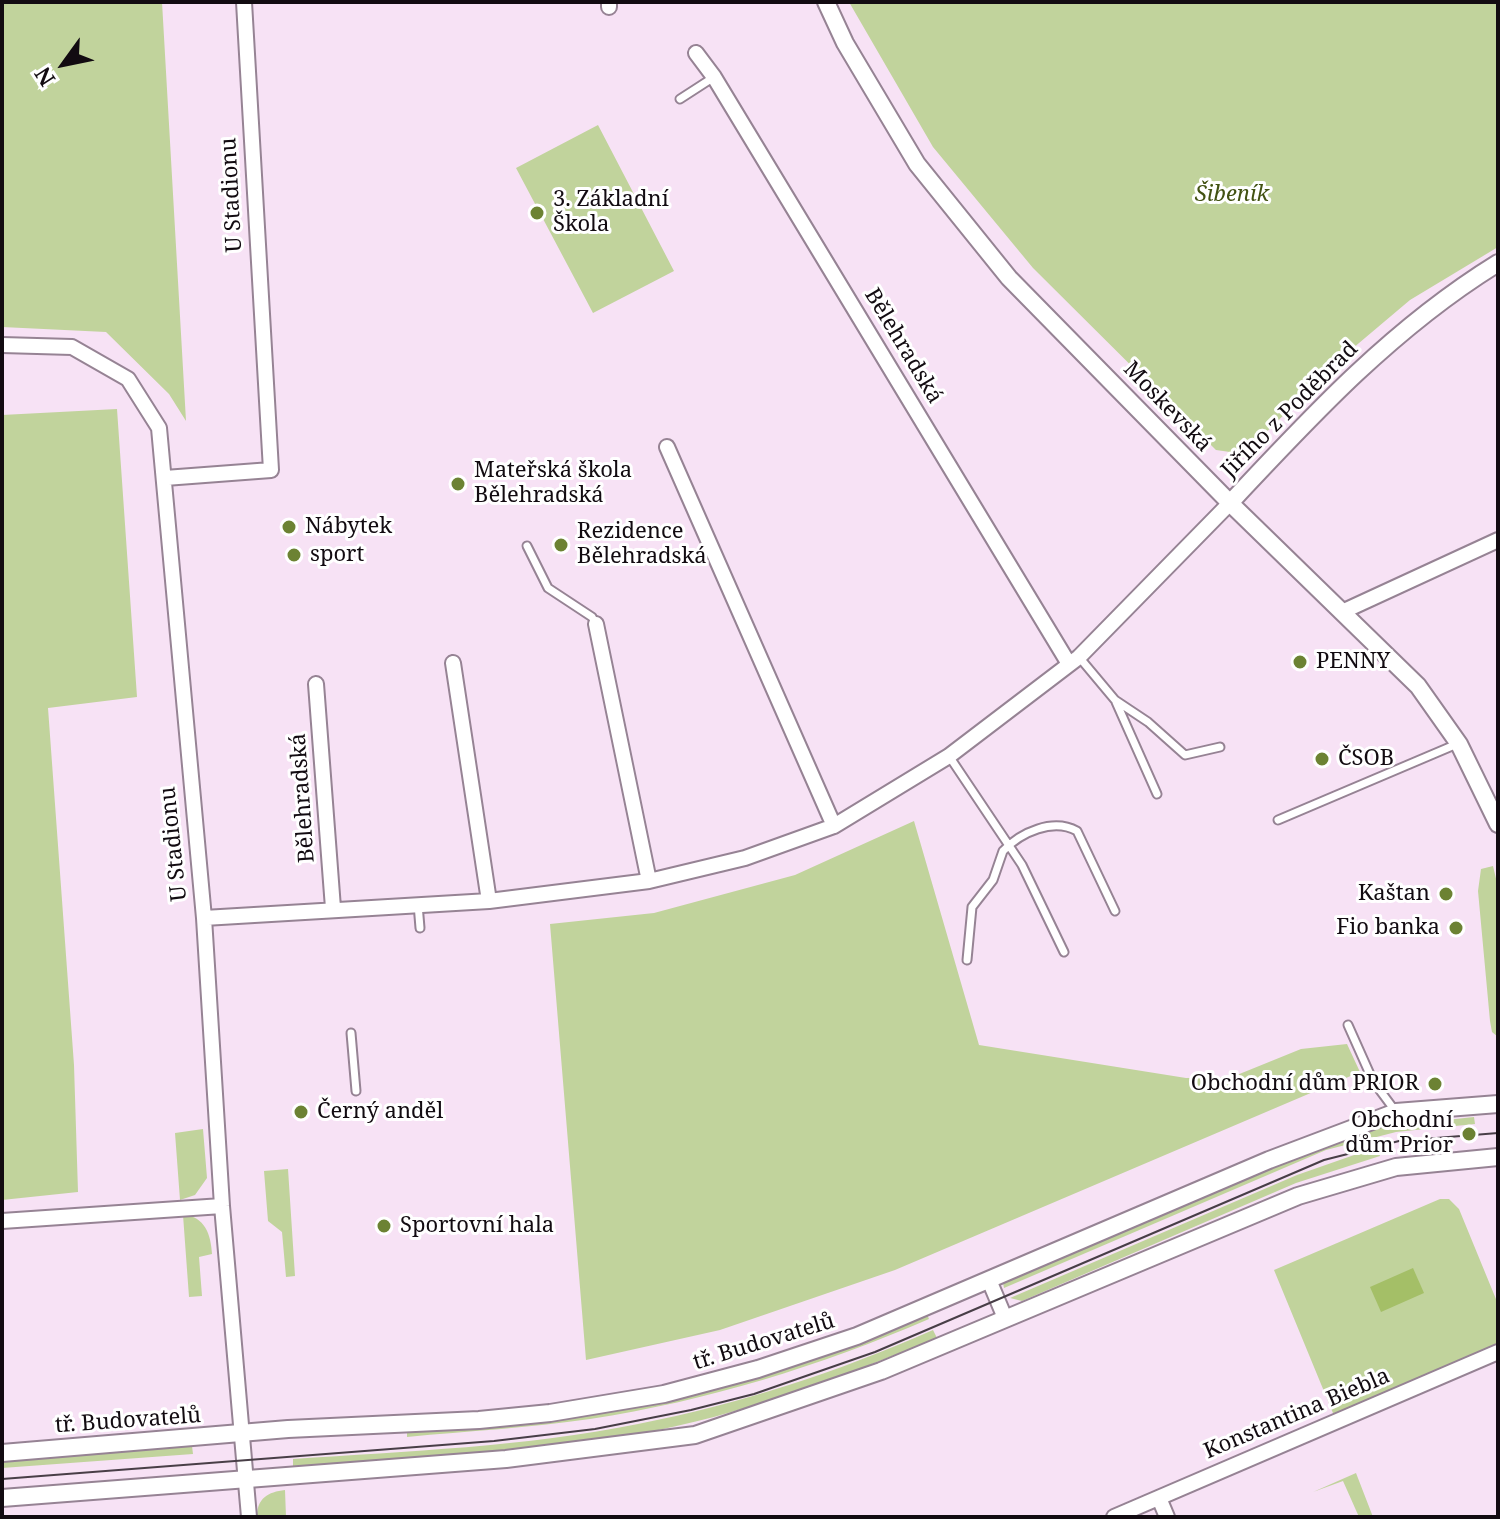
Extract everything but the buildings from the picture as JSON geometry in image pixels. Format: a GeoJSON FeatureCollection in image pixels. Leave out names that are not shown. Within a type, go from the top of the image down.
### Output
{"type":"FeatureCollection","features":[{"type":"Feature","properties":{"kind":"street","name":"U Stadionu"},"geometry":{"type":"LineString","coordinates":[[165,478],[271,470],[244,2]]}},
{"type":"Feature","properties":{"kind":"street","name":"Moskevská"},"geometry":{"type":"LineString","coordinates":[[826,2],[845,43],[917,164],[1009,278],[1230,503],[1418,686],[1459,744],[1498,824]]}},
{"type":"Feature","properties":{"kind":"street","name":"Bělehradská"},"geometry":{"type":"LineString","coordinates":[[696,53],[714,77],[1074,661]]}},
{"type":"Feature","properties":{"kind":"street","name":"Jiřího z Poděbrad"},"geometry":{"type":"LineString","coordinates":[[1230,503],[1344,381],[1434,304],[1498,263]]}},
{"type":"Feature","properties":{"kind":"street","name":"U Stadionu"},"geometry":{"type":"LineString","coordinates":[[2,345],[72,347],[128,379],[159,428],[204,918],[222,1206],[249,1517]]}},
{"type":"Feature","properties":{"kind":"street"},"geometry":{"type":"LineString","coordinates":[[667,447],[834,826]]}},
{"type":"Feature","properties":{"kind":"street"},"geometry":{"type":"LineString","coordinates":[[204,918],[489,901],[649,881],[745,858],[834,826],[949,756],[1074,661],[1230,503]]}},
{"type":"Feature","properties":{"kind":"street"},"geometry":{"type":"LineString","coordinates":[[1344,611],[1498,540]]}},
{"type":"Feature","properties":{"kind":"street"},"geometry":{"type":"LineString","coordinates":[[596,624],[649,881]]}},
{"type":"Feature","properties":{"kind":"street"},"geometry":{"type":"LineString","coordinates":[[453,663],[489,901]]}},
{"type":"Feature","properties":{"kind":"street","name":"Bělehradská"},"geometry":{"type":"LineString","coordinates":[[316,684],[333,908]]}},
{"type":"Feature","properties":{"kind":"street","name":"tř. Budovatelů"},"geometry":{"type":"LineString","coordinates":[[2,1453],[240,1433],[479,1420],[550,1413],[664,1394],[810,1353],[1269,1160],[1396,1112],[1494,1102]]}},
{"type":"Feature","properties":{"kind":"street"},"geometry":{"type":"LineString","coordinates":[[2,1498],[506,1459],[695,1435],[881,1371],[1242,1217],[1350,1178],[1422,1163],[1495,1159]]}},
{"type":"Feature","properties":{"kind":"street"},"geometry":{"type":"LineString","coordinates":[[2,1221],[222,1206]]}},
{"type":"Feature","properties":{"kind":"street"},"geometry":{"type":"LineString","coordinates":[[989,1280],[1005,1318]]}},
{"type":"Feature","properties":{"kind":"street","name":"Konstantina Biebla"},"geometry":{"type":"LineString","coordinates":[[1114,1517],[1498,1352]]}},
{"type":"Feature","properties":{"kind":"street"},"geometry":{"type":"LineString","coordinates":[[1159,1498],[1167,1517]]}},
{"type":"Feature","properties":{"kind":"lane"},"geometry":{"type":"LineString","coordinates":[[680,99],[714,77]]}},
{"type":"Feature","properties":{"kind":"lane"},"geometry":{"type":"LineString","coordinates":[[527,546],[548,588],[592,617],[596,624]]}},
{"type":"Feature","properties":{"kind":"lane"},"geometry":{"type":"LineString","coordinates":[[1074,661],[1115,700],[1148,722],[1185,755],[1220,747]]}},
{"type":"Feature","properties":{"kind":"lane"},"geometry":{"type":"LineString","coordinates":[[1115,700],[1157,794]]}},
{"type":"Feature","properties":{"kind":"lane"},"geometry":{"type":"LineString","coordinates":[[1278,820],[1459,744]]}},
{"type":"Feature","properties":{"kind":"lane"},"geometry":{"type":"LineString","coordinates":[[949,756],[1009,845],[1064,952]]}},
{"type":"Feature","properties":{"kind":"lane"},"geometry":{"type":"LineString","coordinates":[[967,960],[972,907],[993,880],[1003,851],[1009,845],[1055,824],[1077,831],[1115,911]]}},
{"type":"Feature","properties":{"kind":"lane"},"geometry":{"type":"LineString","coordinates":[[418,904],[420,928]]}},
{"type":"Feature","properties":{"kind":"lane"},"geometry":{"type":"LineString","coordinates":[[1348,1025],[1373,1081],[1396,1112]]}},
{"type":"Feature","properties":{"kind":"lane"},"geometry":{"type":"LineString","coordinates":[[351,1033],[356,1091]]}},
{"type":"Feature","properties":{"kind":"green space"},"geometry":{"type":"Polygon","coordinates":[[[2,2],[162,2],[186,421],[169,394],[106,332],[2,327],[2,2]]]}},
{"type":"Feature","properties":{"kind":"green space","name":"Šibeník"},"geometry":{"type":"Polygon","coordinates":[[[849,2],[1498,2],[1498,247],[1410,300],[1346,354],[1244,454],[1216,450],[1033,268],[933,147],[849,2]]]}},
{"type":"Feature","properties":{"kind":"green space"},"geometry":{"type":"Polygon","coordinates":[[[598,125],[674,271],[593,313],[516,168],[598,125]]]}},
{"type":"Feature","properties":{"kind":"green space"},"geometry":{"type":"Polygon","coordinates":[[[117,409],[137,697],[48,708],[74,1065],[78,1192],[2,1200],[2,415],[117,409]]]}},
{"type":"Feature","properties":{"kind":"green space"},"geometry":{"type":"Polygon","coordinates":[[[914,821],[979,1045],[1186,1078],[1232,1077],[1301,1049],[1347,1044],[1360,1072],[895,1270],[720,1330],[586,1360],[550,924],[654,913],[795,875],[914,821]]]}},
{"type":"Feature","properties":{"kind":"green space"},"geometry":{"type":"Polygon","coordinates":[[[1493,866],[1498,887],[1498,1037],[1492,1032],[1490,1021],[1478,891],[1481,869],[1493,866]]]}},
{"type":"Feature","properties":{"kind":"green space"},"geometry":{"type":"Polygon","coordinates":[[[1474,1117],[1475,1124],[1396,1132],[1326,1150],[1004,1288],[1003,1283],[1171,1206],[1372,1128],[1474,1117]]]}},
{"type":"Feature","properties":{"kind":"green space"},"geometry":{"type":"Polygon","coordinates":[[[203,1129],[207,1178],[195,1195],[180,1200],[175,1133],[203,1129]]]}},
{"type":"Feature","properties":{"kind":"green space"},"geometry":{"type":"Polygon","coordinates":[[[1377,1147],[1380,1156],[1296,1183],[1022,1301],[1010,1298],[1297,1175],[1377,1147]]]}},
{"type":"Feature","properties":{"kind":"green space"},"geometry":{"type":"Polygon","coordinates":[[[288,1169],[295,1276],[286,1277],[282,1232],[268,1221],[264,1171],[288,1169]]]}},
{"type":"Feature","properties":{"kind":"green space"},"geometry":{"type":"Polygon","coordinates":[[[1440,1199],[1449,1199],[1459,1209],[1498,1304],[1498,1347],[1335,1418],[1274,1270],[1440,1199]]]}},
{"type":"Feature","properties":{"kind":"green space"},"geometry":{"type":"Polygon","coordinates":[[[183,1215],[202,1223],[210,1240],[212,1254],[199,1257],[202,1296],[189,1297],[183,1215]]]}},
{"type":"Feature","properties":{"kind":"green space"},"geometry":{"type":"Polygon","coordinates":[[[926,1312],[929,1319],[888,1336],[805,1367],[720,1392],[567,1422],[407,1437],[407,1429],[589,1411],[926,1312]]]}},
{"type":"Feature","properties":{"kind":"green space"},"geometry":{"type":"Polygon","coordinates":[[[933,1330],[937,1338],[864,1367],[752,1406],[676,1426],[594,1441],[509,1451],[293,1466],[293,1459],[510,1443],[595,1432],[676,1416],[788,1385],[861,1360],[933,1330]]]}},
{"type":"Feature","properties":{"kind":"green space"},"geometry":{"type":"Polygon","coordinates":[[[192,1446],[193,1454],[2,1468],[2,1461],[192,1446]]]}},
{"type":"Feature","properties":{"kind":"green space"},"geometry":{"type":"Polygon","coordinates":[[[1356,1473],[1373,1517],[1359,1517],[1343,1481],[1313,1492],[1356,1473]]]}},
{"type":"Feature","properties":{"kind":"green space"},"geometry":{"type":"Polygon","coordinates":[[[285,1490],[286,1517],[257,1517],[259,1505],[265,1497],[285,1490]]]}},
{"type":"Feature","properties":{"kind":"shaded area"},"geometry":{"type":"Polygon","coordinates":[[[1413,1268],[1424,1293],[1381,1312],[1370,1287],[1413,1268]]]}},
{"type":"Feature","properties":{"kind":"tram line"},"geometry":{"type":"LineString","coordinates":[[2,1479],[494,1441],[595,1429],[691,1410],[754,1394],[875,1352],[1324,1160],[1399,1141],[1498,1133]]}},
{"type":"Feature","properties":{"kind":"place","name":"3. Základní Škola"},"geometry":{"type":"Point","coordinates":[537,213]}},
{"type":"Feature","properties":{"kind":"place","name":"Mateřská škola Bělehradská"},"geometry":{"type":"Point","coordinates":[458,484]}},
{"type":"Feature","properties":{"kind":"place","name":"Nábytek"},"geometry":{"type":"Point","coordinates":[289,527]}},
{"type":"Feature","properties":{"kind":"place","name":"Rezidence Bělehradská"},"geometry":{"type":"Point","coordinates":[561,545]}},
{"type":"Feature","properties":{"kind":"place","name":"sport"},"geometry":{"type":"Point","coordinates":[294,555]}},
{"type":"Feature","properties":{"kind":"place","name":"PENNY"},"geometry":{"type":"Point","coordinates":[1300,662]}},
{"type":"Feature","properties":{"kind":"place","name":"ČSOB"},"geometry":{"type":"Point","coordinates":[1322,759]}},
{"type":"Feature","properties":{"kind":"place","name":"Kaštan"},"geometry":{"type":"Point","coordinates":[1446,894]}},
{"type":"Feature","properties":{"kind":"place","name":"Fio banka"},"geometry":{"type":"Point","coordinates":[1456,928]}},
{"type":"Feature","properties":{"kind":"place","name":"Obchodní dům PRIOR"},"geometry":{"type":"Point","coordinates":[1435,1084]}},
{"type":"Feature","properties":{"kind":"place","name":"Černý anděl"},"geometry":{"type":"Point","coordinates":[301,1112]}},
{"type":"Feature","properties":{"kind":"place","name":"Obchodní dům Prior"},"geometry":{"type":"Point","coordinates":[1469,1134]}},
{"type":"Feature","properties":{"kind":"place","name":"Sportovní hala"},"geometry":{"type":"Point","coordinates":[384,1226]}}]}
